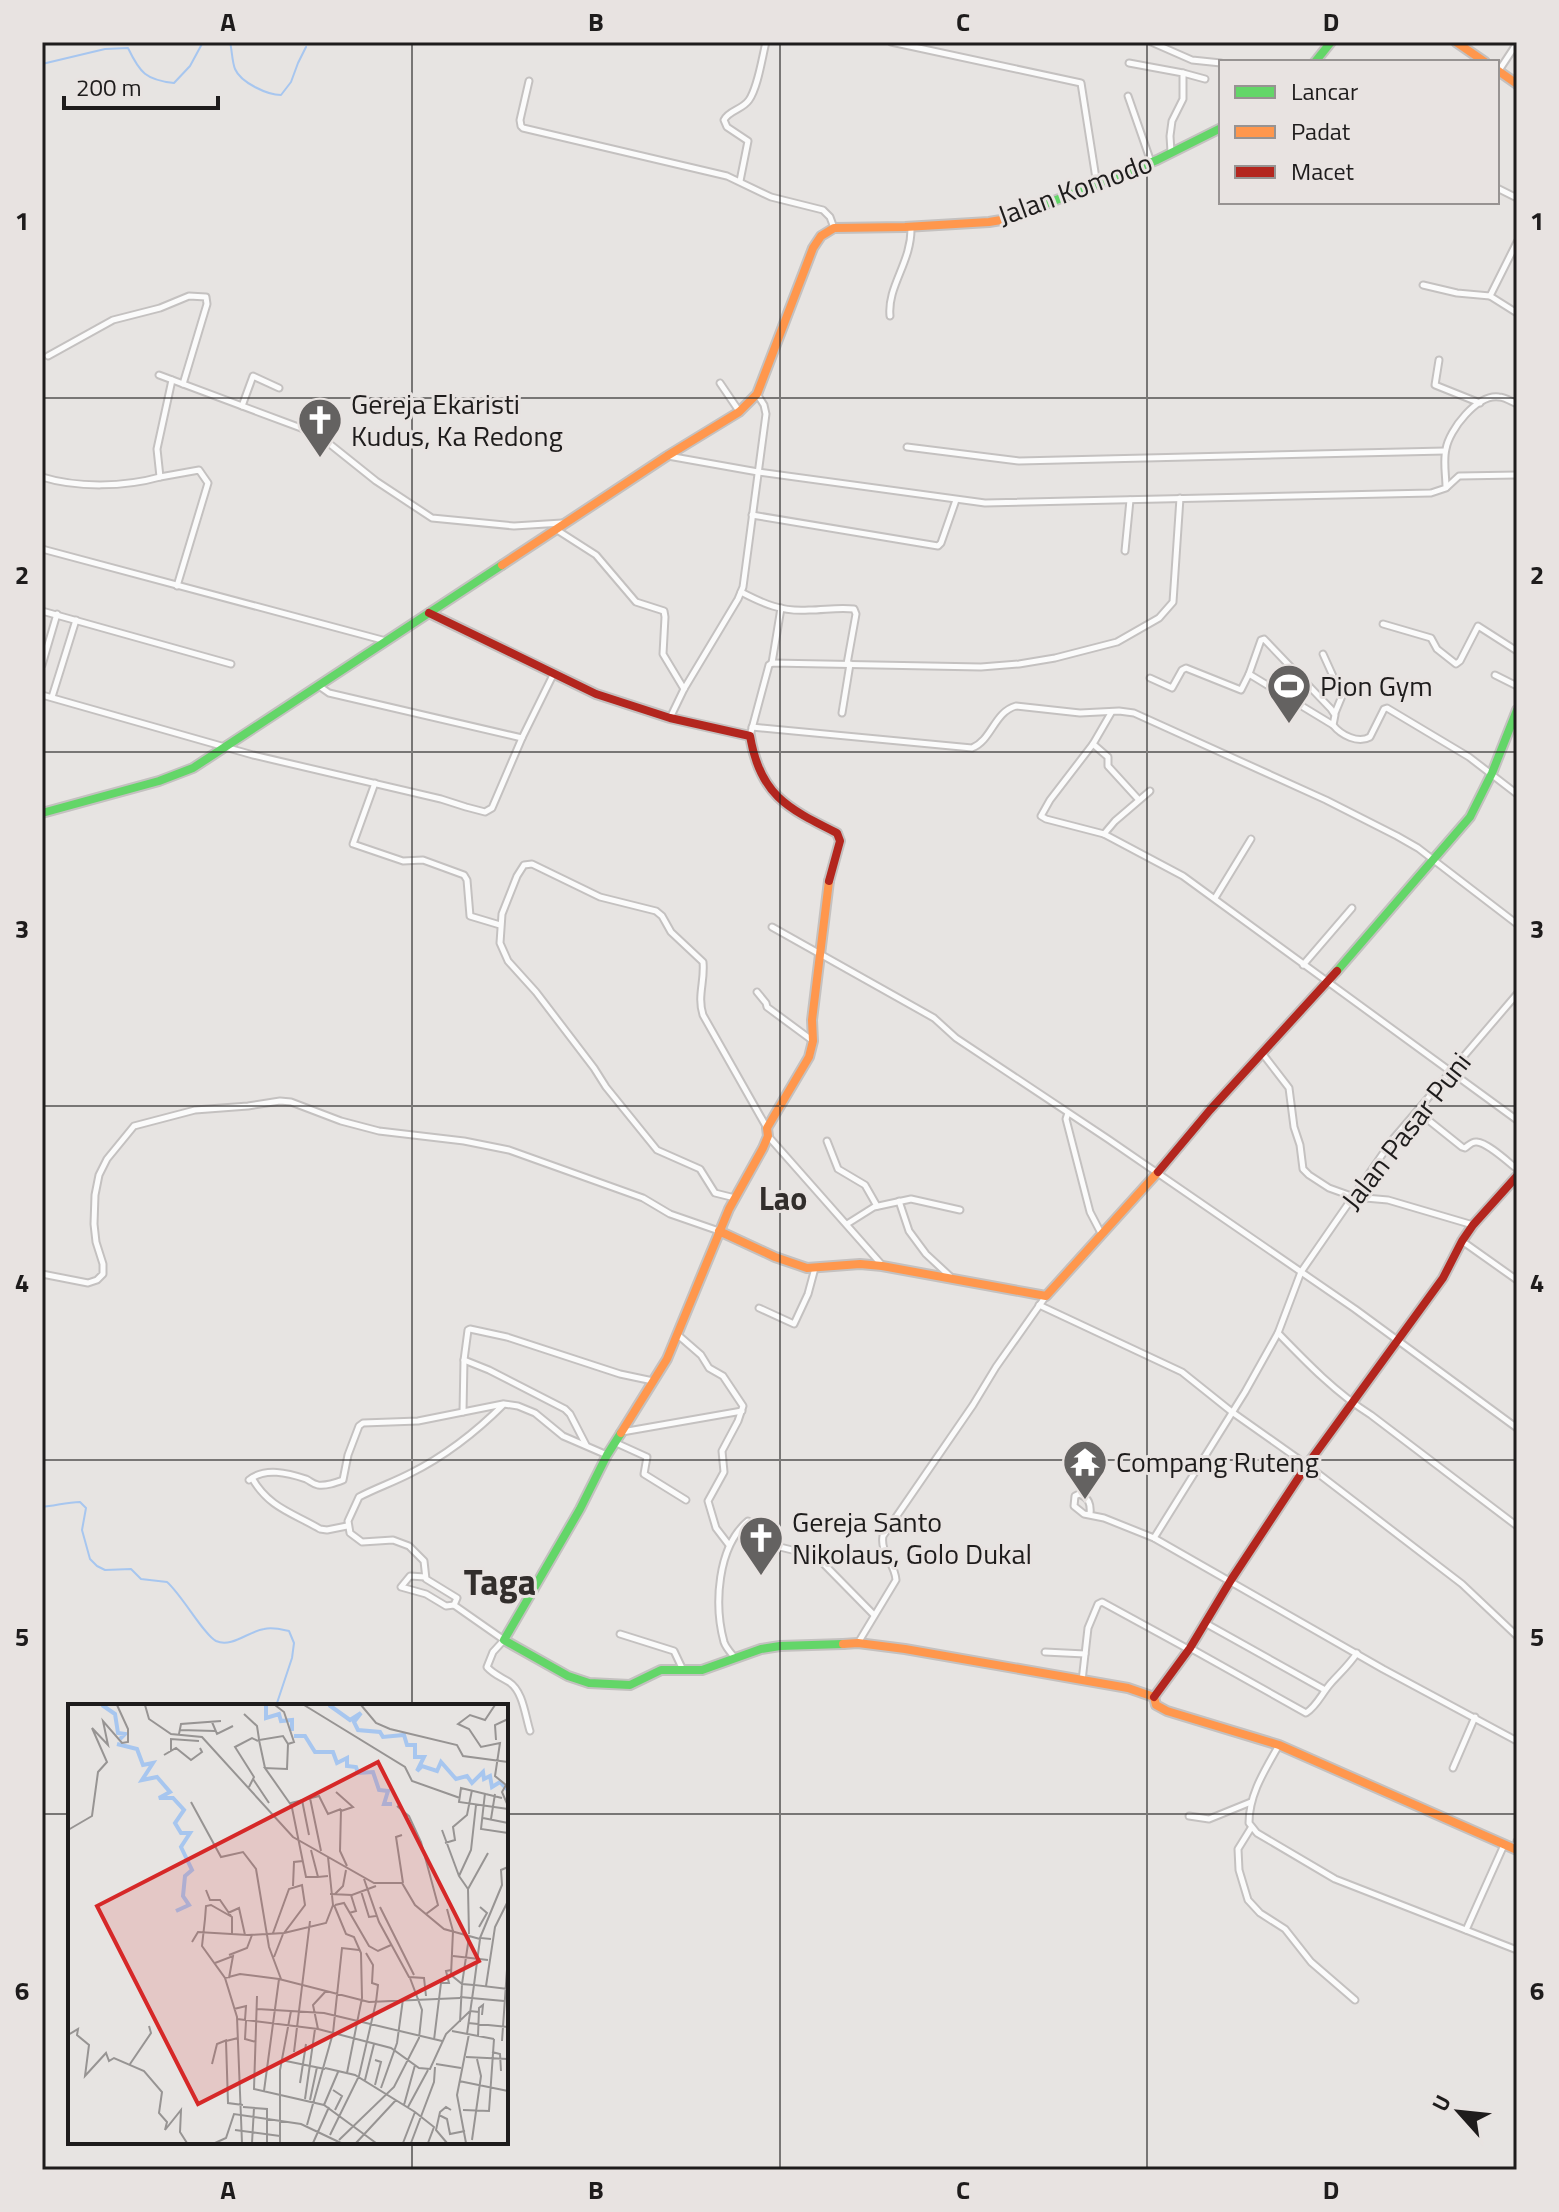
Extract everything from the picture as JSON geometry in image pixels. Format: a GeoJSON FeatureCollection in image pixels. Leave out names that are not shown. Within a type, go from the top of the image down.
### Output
{"type":"FeatureCollection","features":[{"type":"Feature","properties":{"kind":"main road"},"geometry":{"type":"LineString","coordinates":[[1317,60],[1331,42]]}},
{"type":"Feature","properties":{"kind":"main road"},"geometry":{"type":"LineString","coordinates":[[1456,42],[1482,60]]}},
{"type":"Feature","properties":{"kind":"main road"},"geometry":{"type":"LineString","coordinates":[[1499,73],[1517,84]]}},
{"type":"Feature","properties":{"kind":"main road","name":"Jalan Komodo"},"geometry":{"type":"LineString","coordinates":[[834,228],[998,221],[1097,185],[1219,129]]}},
{"type":"Feature","properties":{"kind":"main road"},"geometry":{"type":"LineString","coordinates":[[42,813],[193,768],[667,456],[739,412],[757,394],[817,241],[834,228]]}},
{"type":"Feature","properties":{"kind":"main road"},"geometry":{"type":"LineString","coordinates":[[429,613],[596,694],[670,718],[751,732],[756,768],[766,786],[791,807],[840,837],[829,878],[809,1057],[767,1132],[760,1154],[719,1231],[667,1359],[614,1442],[580,1509],[504,1640],[568,1676],[589,1683],[630,1685],[661,1670],[711,1668],[752,1651],[780,1646],[858,1643],[1128,1688],[1154,1697]]}},
{"type":"Feature","properties":{"kind":"main road"},"geometry":{"type":"LineString","coordinates":[[719,1231],[799,1266],[882,1266],[1046,1296],[1328,982],[1470,817],[1492,773],[1517,710]]}},
{"type":"Feature","properties":{"kind":"main road"},"geometry":{"type":"LineString","coordinates":[[1516,1847],[1504,1845],[1279,1745],[1167,1711],[1156,1705],[1154,1697],[1307,1465],[1443,1278],[1473,1225],[1517,1176]]}},
{"type":"Feature","properties":{"kind":"street"},"geometry":{"type":"LineString","coordinates":[[740,181],[748,141],[727,127],[724,120],[727,114],[741,108],[752,95],[766,42]]}},
{"type":"Feature","properties":{"kind":"street"},"geometry":{"type":"LineString","coordinates":[[891,42],[1081,83],[1097,185]]}},
{"type":"Feature","properties":{"kind":"street"},"geometry":{"type":"LineString","coordinates":[[1151,42],[1192,60],[1219,63]]}},
{"type":"Feature","properties":{"kind":"street"},"geometry":{"type":"LineString","coordinates":[[1499,70],[1517,43]]}},
{"type":"Feature","properties":{"kind":"street"},"geometry":{"type":"LineString","coordinates":[[1129,63],[1205,79]]}},
{"type":"Feature","properties":{"kind":"street"},"geometry":{"type":"LineString","coordinates":[[1171,152],[1172,121],[1183,99],[1183,73]]}},
{"type":"Feature","properties":{"kind":"street"},"geometry":{"type":"LineString","coordinates":[[529,81],[520,120],[523,128],[727,176],[771,197],[823,210],[834,228]]}},
{"type":"Feature","properties":{"kind":"street"},"geometry":{"type":"LineString","coordinates":[[1128,96],[1151,162]]}},
{"type":"Feature","properties":{"kind":"street"},"geometry":{"type":"LineString","coordinates":[[1499,189],[1517,198]]}},
{"type":"Feature","properties":{"kind":"street"},"geometry":{"type":"LineString","coordinates":[[890,316],[889,301],[911,244],[911,226]]}},
{"type":"Feature","properties":{"kind":"street"},"geometry":{"type":"LineString","coordinates":[[1490,296],[1517,242]]}},
{"type":"Feature","properties":{"kind":"street"},"geometry":{"type":"LineString","coordinates":[[1423,285],[1490,296],[1517,313]]}},
{"type":"Feature","properties":{"kind":"street"},"geometry":{"type":"LineString","coordinates":[[48,356],[113,320],[198,295],[206,297],[207,304],[183,384]]}},
{"type":"Feature","properties":{"kind":"street"},"geometry":{"type":"LineString","coordinates":[[1439,360],[1435,385],[1480,403]]}},
{"type":"Feature","properties":{"kind":"street"},"geometry":{"type":"LineString","coordinates":[[159,375],[301,428],[326,441],[376,481],[432,518],[514,526],[567,522]]}},
{"type":"Feature","properties":{"kind":"street"},"geometry":{"type":"LineString","coordinates":[[242,406],[253,376],[279,388]]}},
{"type":"Feature","properties":{"kind":"street"},"geometry":{"type":"LineString","coordinates":[[160,476],[156,457],[172,380]]}},
{"type":"Feature","properties":{"kind":"street"},"geometry":{"type":"LineString","coordinates":[[720,383],[739,412]]}},
{"type":"Feature","properties":{"kind":"street"},"geometry":{"type":"LineString","coordinates":[[670,718],[744,582],[766,414],[757,394]]}},
{"type":"Feature","properties":{"kind":"street"},"geometry":{"type":"LineString","coordinates":[[1446,488],[1445,451],[1453,429],[1480,403],[1497,397],[1515,403],[1517,396]]}},
{"type":"Feature","properties":{"kind":"street"},"geometry":{"type":"LineString","coordinates":[[907,447],[1019,461],[1445,451]]}},
{"type":"Feature","properties":{"kind":"street"},"geometry":{"type":"LineString","coordinates":[[667,456],[758,472],[985,503],[1431,493],[1446,488],[1459,476],[1517,475]]}},
{"type":"Feature","properties":{"kind":"street"},"geometry":{"type":"LineString","coordinates":[[42,477],[71,484],[125,484],[199,470],[208,483],[177,586]]}},
{"type":"Feature","properties":{"kind":"street"},"geometry":{"type":"LineString","coordinates":[[772,663],[981,667],[1055,658],[1117,642],[1159,618],[1173,602],[1180,498]]}},
{"type":"Feature","properties":{"kind":"street"},"geometry":{"type":"LineString","coordinates":[[752,515],[938,546],[956,500]]}},
{"type":"Feature","properties":{"kind":"street"},"geometry":{"type":"LineString","coordinates":[[1125,551],[1130,500]]}},
{"type":"Feature","properties":{"kind":"street"},"geometry":{"type":"LineString","coordinates":[[557,530],[596,555],[636,602],[664,611],[663,654],[684,689]]}},
{"type":"Feature","properties":{"kind":"street"},"geometry":{"type":"LineString","coordinates":[[42,549],[387,642]]}},
{"type":"Feature","properties":{"kind":"street"},"geometry":{"type":"LineString","coordinates":[[741,592],[769,606],[781,608],[804,611],[854,609],[856,614],[842,713]]}},
{"type":"Feature","properties":{"kind":"street"},"geometry":{"type":"LineString","coordinates":[[781,608],[772,663],[751,732],[972,748],[980,744],[1007,709],[1016,706],[1110,715],[1134,713],[1326,800],[1397,836],[1517,924]]}},
{"type":"Feature","properties":{"kind":"street"},"geometry":{"type":"LineString","coordinates":[[42,611],[231,664]]}},
{"type":"Feature","properties":{"kind":"street"},"geometry":{"type":"LineString","coordinates":[[42,665],[57,614]]}},
{"type":"Feature","properties":{"kind":"street"},"geometry":{"type":"LineString","coordinates":[[52,697],[76,620]]}},
{"type":"Feature","properties":{"kind":"street"},"geometry":{"type":"LineString","coordinates":[[1383,624],[1431,638],[1436,648],[1456,664],[1478,626],[1517,651]]}},
{"type":"Feature","properties":{"kind":"street"},"geometry":{"type":"LineString","coordinates":[[1150,678],[1172,688],[1186,668],[1241,690],[1264,639],[1335,713]]}},
{"type":"Feature","properties":{"kind":"street"},"geometry":{"type":"LineString","coordinates":[[1323,654],[1342,696],[1333,725]]}},
{"type":"Feature","properties":{"kind":"street"},"geometry":{"type":"LineString","coordinates":[[42,695],[253,755],[490,811],[554,673]]}},
{"type":"Feature","properties":{"kind":"street"},"geometry":{"type":"LineString","coordinates":[[1249,674],[1333,725],[1339,732],[1356,739],[1366,740],[1370,737],[1387,708],[1469,757],[1517,794]]}},
{"type":"Feature","properties":{"kind":"street"},"geometry":{"type":"LineString","coordinates":[[1495,675],[1517,686]]}},
{"type":"Feature","properties":{"kind":"street"},"geometry":{"type":"LineString","coordinates":[[318,686],[329,693],[522,738]]}},
{"type":"Feature","properties":{"kind":"street"},"geometry":{"type":"LineString","coordinates":[[1110,715],[1093,744],[1041,814],[1046,819],[1104,834],[1183,876],[1517,1120]]}},
{"type":"Feature","properties":{"kind":"street"},"geometry":{"type":"LineString","coordinates":[[1093,744],[1109,758],[1108,766],[1139,800]]}},
{"type":"Feature","properties":{"kind":"street"},"geometry":{"type":"LineString","coordinates":[[375,783],[353,844],[403,861],[423,860],[464,875],[469,915],[500,925]]}},
{"type":"Feature","properties":{"kind":"street"},"geometry":{"type":"LineString","coordinates":[[1104,834],[1150,791]]}},
{"type":"Feature","properties":{"kind":"street"},"geometry":{"type":"LineString","coordinates":[[1215,898],[1251,839]]}},
{"type":"Feature","properties":{"kind":"street"},"geometry":{"type":"LineString","coordinates":[[735,1198],[713,1191],[700,1169],[656,1149],[536,992],[508,961],[500,943],[500,925],[517,876],[524,865],[529,863],[600,897],[644,906],[659,913],[671,932],[703,962],[699,998],[703,1015],[767,1132],[882,1266]]}},
{"type":"Feature","properties":{"kind":"street"},"geometry":{"type":"LineString","coordinates":[[1303,965],[1352,908]]}},
{"type":"Feature","properties":{"kind":"street"},"geometry":{"type":"LineString","coordinates":[[772,927],[934,1018],[956,1038],[1400,1340],[1517,1428]]}},
{"type":"Feature","properties":{"kind":"street"},"geometry":{"type":"LineString","coordinates":[[757,992],[767,1007],[813,1041]]}},
{"type":"Feature","properties":{"kind":"street","name":"Jalan Pasar Puni"},"geometry":{"type":"LineString","coordinates":[[1154,1538],[1278,1333],[1301,1272],[1393,1139],[1517,994]]}},
{"type":"Feature","properties":{"kind":"street"},"geometry":{"type":"LineString","coordinates":[[1262,1053],[1289,1088],[1303,1169],[1329,1188],[1354,1197],[1388,1200],[1473,1225]]}},
{"type":"Feature","properties":{"kind":"street"},"geometry":{"type":"LineString","coordinates":[[42,1274],[88,1283],[103,1274],[94,1224],[99,1175],[107,1159],[134,1126],[195,1110],[280,1101],[379,1131],[509,1150],[643,1198],[670,1214],[719,1231]]}},
{"type":"Feature","properties":{"kind":"street"},"geometry":{"type":"LineString","coordinates":[[1417,1111],[1462,1147],[1477,1142],[1517,1169]]}},
{"type":"Feature","properties":{"kind":"street"},"geometry":{"type":"LineString","coordinates":[[1068,1113],[1066,1118],[1090,1212],[1102,1235]]}},
{"type":"Feature","properties":{"kind":"street"},"geometry":{"type":"LineString","coordinates":[[827,1141],[838,1169],[865,1185],[877,1206]]}},
{"type":"Feature","properties":{"kind":"street"},"geometry":{"type":"LineString","coordinates":[[847,1224],[877,1206],[899,1201],[920,1199],[960,1210]]}},
{"type":"Feature","properties":{"kind":"street"},"geometry":{"type":"LineString","coordinates":[[899,1201],[909,1231],[926,1254],[954,1279]]}},
{"type":"Feature","properties":{"kind":"street"},"geometry":{"type":"LineString","coordinates":[[1462,1241],[1517,1280]]}},
{"type":"Feature","properties":{"kind":"street"},"geometry":{"type":"LineString","coordinates":[[759,1308],[794,1324],[808,1294],[815,1268]]}},
{"type":"Feature","properties":{"kind":"street"},"geometry":{"type":"LineString","coordinates":[[858,1643],[896,1580],[896,1573],[883,1549],[883,1536],[1046,1296]]}},
{"type":"Feature","properties":{"kind":"street"},"geometry":{"type":"LineString","coordinates":[[1039,1305],[1174,1366],[1462,1584],[1517,1636]]}},
{"type":"Feature","properties":{"kind":"street"},"geometry":{"type":"LineString","coordinates":[[463,1412],[464,1360],[468,1330],[472,1329],[653,1381]]}},
{"type":"Feature","properties":{"kind":"street"},"geometry":{"type":"LineString","coordinates":[[1278,1333],[1352,1403],[1517,1526]]}},
{"type":"Feature","properties":{"kind":"street"},"geometry":{"type":"LineString","coordinates":[[678,1335],[701,1355],[709,1368],[723,1376],[742,1402],[743,1410],[722,1451],[724,1472],[708,1499],[716,1528],[729,1545]]}},
{"type":"Feature","properties":{"kind":"street"},"geometry":{"type":"LineString","coordinates":[[464,1360],[565,1409],[586,1445]]}},
{"type":"Feature","properties":{"kind":"street"},"geometry":{"type":"LineString","coordinates":[[454,1605],[457,1598],[427,1580],[424,1562],[411,1548],[397,1541],[359,1541],[347,1526],[359,1497],[411,1473],[460,1444],[504,1404]]}},
{"type":"Feature","properties":{"kind":"street"},"geometry":{"type":"LineString","coordinates":[[347,1526],[320,1529],[269,1501],[250,1479],[269,1471],[307,1480],[315,1485],[329,1485],[343,1480],[348,1455],[360,1424],[418,1421],[504,1404],[535,1413],[563,1436],[607,1455]]}},
{"type":"Feature","properties":{"kind":"street"},"geometry":{"type":"LineString","coordinates":[[621,1432],[743,1410]]}},
{"type":"Feature","properties":{"kind":"street"},"geometry":{"type":"LineString","coordinates":[[614,1442],[647,1457],[643,1474],[686,1500]]}},
{"type":"Feature","properties":{"kind":"street"},"geometry":{"type":"LineString","coordinates":[[1090,1514],[1154,1538],[1517,1741]]}},
{"type":"Feature","properties":{"kind":"street"},"geometry":{"type":"LineString","coordinates":[[735,1658],[725,1645],[718,1593],[729,1545],[744,1523],[750,1521],[764,1543],[814,1555],[874,1615]]}},
{"type":"Feature","properties":{"kind":"street"},"geometry":{"type":"LineString","coordinates":[[425,1577],[410,1576],[401,1587],[423,1593],[446,1606],[454,1605],[504,1640],[493,1652],[487,1667],[518,1690],[530,1731]]}},
{"type":"Feature","properties":{"kind":"street"},"geometry":{"type":"LineString","coordinates":[[1082,1682],[1090,1623],[1098,1604],[1102,1602],[1306,1713],[1357,1653]]}},
{"type":"Feature","properties":{"kind":"street"},"geometry":{"type":"LineString","coordinates":[[1205,1623],[1325,1690]]}},
{"type":"Feature","properties":{"kind":"street"},"geometry":{"type":"LineString","coordinates":[[620,1634],[674,1651],[683,1670]]}},
{"type":"Feature","properties":{"kind":"street"},"geometry":{"type":"LineString","coordinates":[[1045,1652],[1085,1654]]}},
{"type":"Feature","properties":{"kind":"street"},"geometry":{"type":"LineString","coordinates":[[1453,1768],[1475,1717]]}},
{"type":"Feature","properties":{"kind":"street"},"geometry":{"type":"LineString","coordinates":[[1279,1745],[1251,1802],[1251,1828],[1335,1879],[1517,1950]]}},
{"type":"Feature","properties":{"kind":"street"},"geometry":{"type":"LineString","coordinates":[[1189,1816],[1209,1819],[1251,1802]]}},
{"type":"Feature","properties":{"kind":"street"},"geometry":{"type":"LineString","coordinates":[[1251,1828],[1238,1849],[1239,1870],[1248,1900],[1260,1913],[1285,1929],[1311,1962],[1355,2000]]}},
{"type":"Feature","properties":{"kind":"street"},"geometry":{"type":"LineString","coordinates":[[1466,1930],[1504,1845]]}},
{"type":"Feature","properties":{"kind":"waterway"},"geometry":{"type":"LineString","coordinates":[[42,64],[105,49],[128,48],[145,74],[174,83],[190,66],[203,42]]}},
{"type":"Feature","properties":{"kind":"waterway"},"geometry":{"type":"LineString","coordinates":[[230,42],[238,74],[255,87],[281,95],[291,82],[306,47]]}},
{"type":"Feature","properties":{"kind":"waterway"},"geometry":{"type":"LineString","coordinates":[[42,1507],[80,1502],[86,1508],[82,1530],[90,1559],[105,1570],[131,1569],[141,1579],[167,1582],[216,1641],[234,1641],[267,1628],[289,1631],[294,1643],[292,1658],[277,1704]]}},
{"type":"Feature","properties":{"kind":"traffic: fast"},"geometry":{"type":"LineString","coordinates":[[1317,60],[1331,42]]}},
{"type":"Feature","properties":{"kind":"traffic: fast"},"geometry":{"type":"LineString","coordinates":[[1036,208],[1157,160],[1219,129]]}},
{"type":"Feature","properties":{"kind":"traffic: fast"},"geometry":{"type":"LineString","coordinates":[[42,813],[159,781],[193,768],[502,565]]}},
{"type":"Feature","properties":{"kind":"traffic: fast"},"geometry":{"type":"LineString","coordinates":[[1337,971],[1470,817],[1492,773],[1517,710]]}},
{"type":"Feature","properties":{"kind":"traffic: fast"},"geometry":{"type":"LineString","coordinates":[[621,1433],[504,1640],[568,1676],[589,1683],[630,1685],[661,1670],[702,1670],[761,1649],[843,1644]]}},
{"type":"Feature","properties":{"kind":"traffic: slow"},"geometry":{"type":"LineString","coordinates":[[1456,42],[1482,60]]}},
{"type":"Feature","properties":{"kind":"traffic: slow"},"geometry":{"type":"LineString","coordinates":[[1499,71],[1517,84]]}},
{"type":"Feature","properties":{"kind":"traffic: slow"},"geometry":{"type":"LineString","coordinates":[[502,565],[739,412],[757,394],[813,248],[821,236],[834,228],[989,222],[1036,208]]}},
{"type":"Feature","properties":{"kind":"traffic: slow"},"geometry":{"type":"LineString","coordinates":[[621,1433],[667,1359],[729,1209],[763,1148],[768,1136],[767,1128],[809,1057],[829,881]]}},
{"type":"Feature","properties":{"kind":"traffic: slow"},"geometry":{"type":"LineString","coordinates":[[719,1231],[807,1268],[860,1264],[882,1266],[1046,1296],[1158,1172]]}},
{"type":"Feature","properties":{"kind":"traffic: slow"},"geometry":{"type":"LineString","coordinates":[[843,1644],[905,1649],[1128,1688],[1154,1697],[1156,1705],[1167,1711],[1279,1745],[1517,1850]]}},
{"type":"Feature","properties":{"kind":"traffic: jam"},"geometry":{"type":"LineString","coordinates":[[429,613],[596,694],[670,718],[750,736],[761,773],[778,797],[804,816],[837,833],[840,841],[829,881]]}},
{"type":"Feature","properties":{"kind":"traffic: jam"},"geometry":{"type":"LineString","coordinates":[[1158,1172],[1210,1110],[1337,971]]}},
{"type":"Feature","properties":{"kind":"traffic: jam"},"geometry":{"type":"LineString","coordinates":[[1154,1697],[1190,1648],[1307,1465],[1443,1278],[1473,1225],[1517,1176]]}},
{"type":"Feature","properties":{"kind":"place","name":"Gereja Ekaristi Kudus, Ka Redong"},"geometry":{"type":"Point","coordinates":[320,459]}},
{"type":"Feature","properties":{"kind":"place","name":"Pion Gym"},"geometry":{"type":"Point","coordinates":[1289,725]}},
{"type":"Feature","properties":{"kind":"place","name":"Compang Ruteng"},"geometry":{"type":"Point","coordinates":[1085,1501]}},
{"type":"Feature","properties":{"kind":"place","name":"Gereja Santo Nikolaus, Golo Dukal"},"geometry":{"type":"Point","coordinates":[761,1577]}},
{"type":"Feature","properties":{"kind":"district","name":"Lao"},"geometry":{"type":"Point","coordinates":[783,1199]}},
{"type":"Feature","properties":{"kind":"district","name":"Taga"},"geometry":{"type":"Point","coordinates":[500,1582]}}]}
